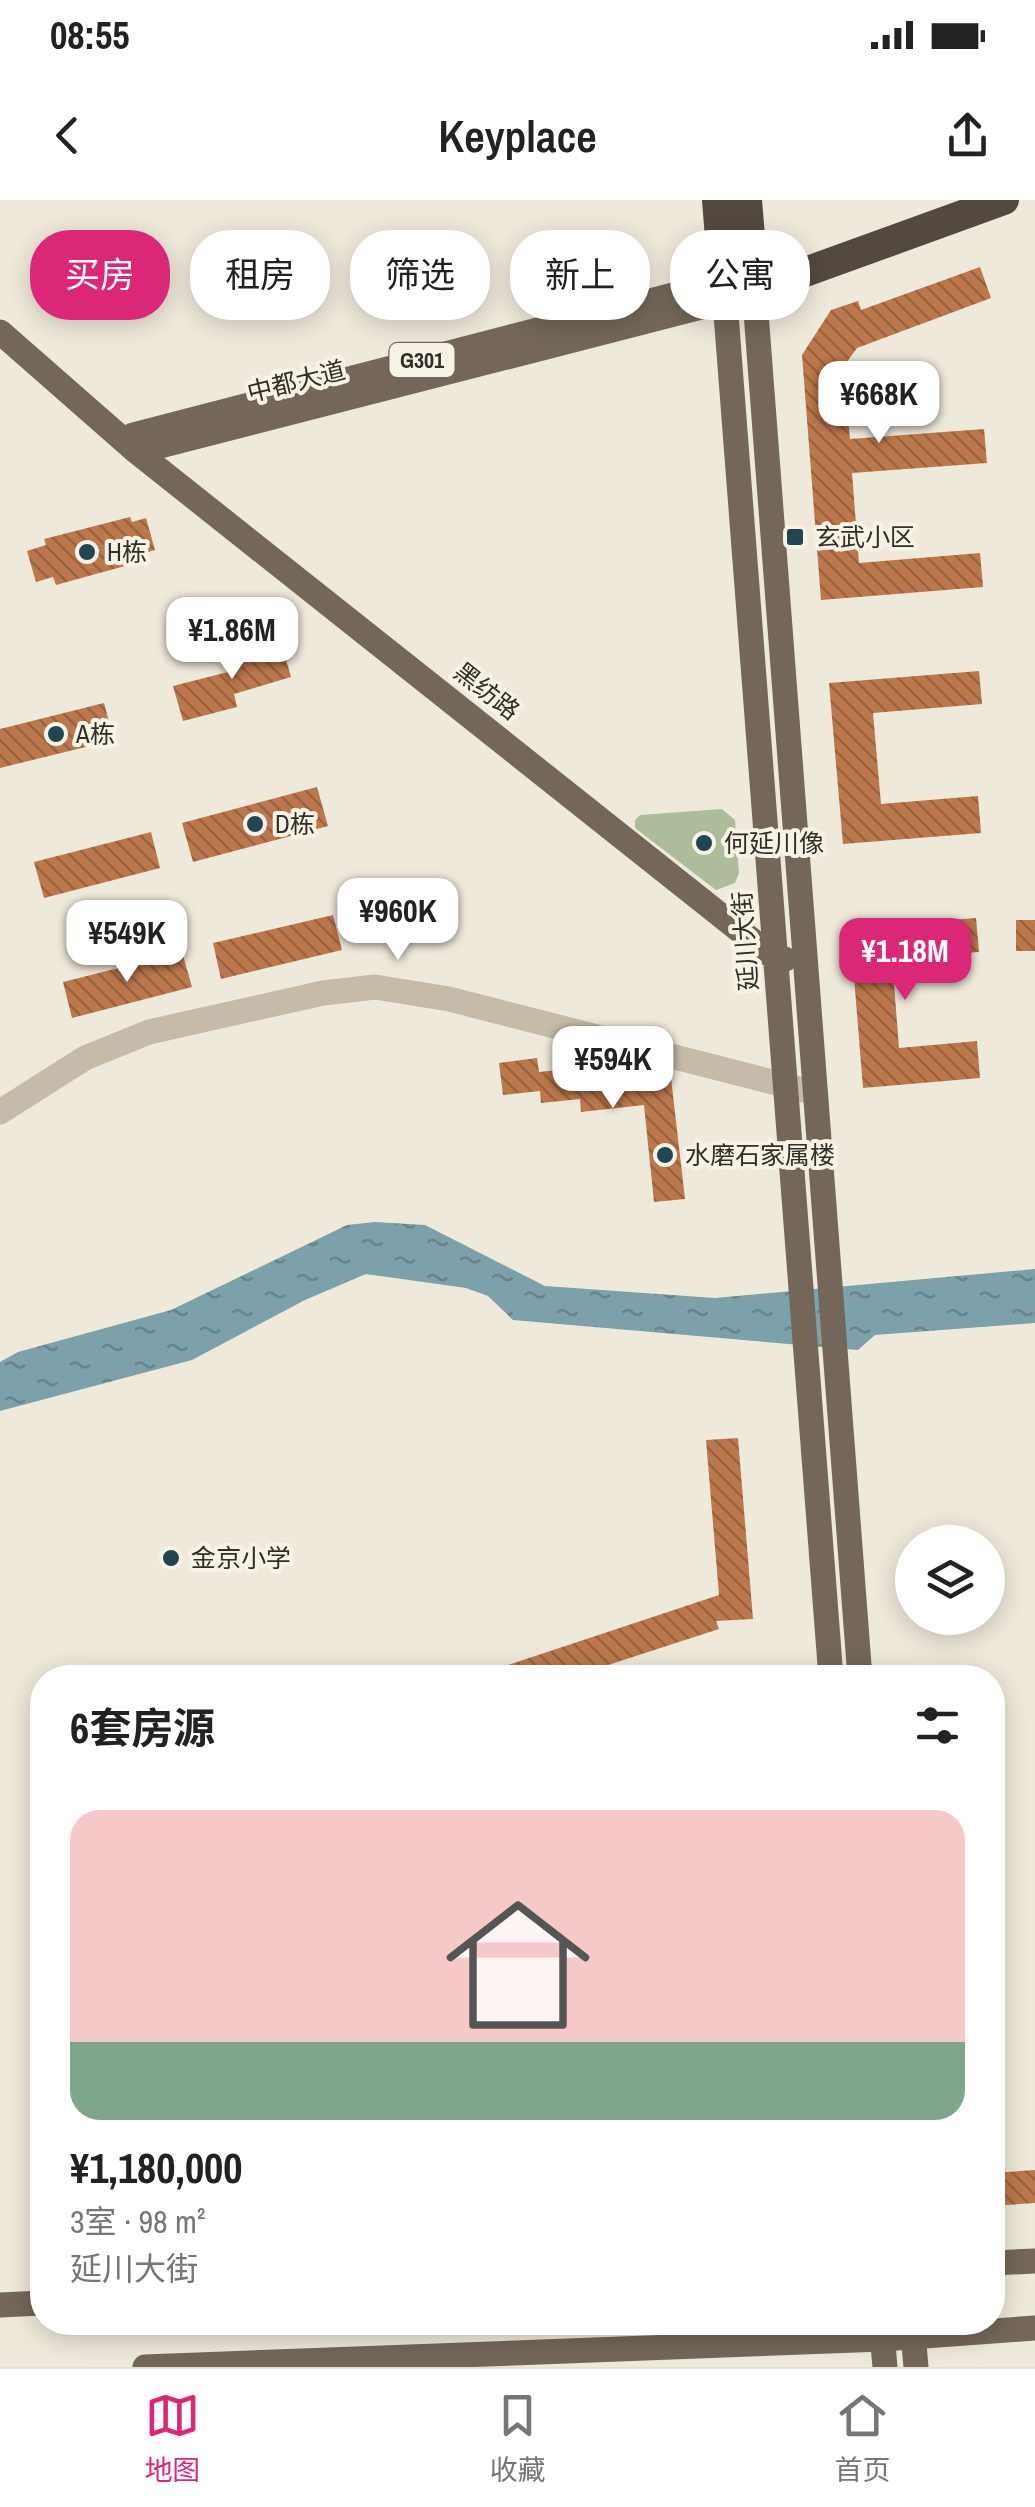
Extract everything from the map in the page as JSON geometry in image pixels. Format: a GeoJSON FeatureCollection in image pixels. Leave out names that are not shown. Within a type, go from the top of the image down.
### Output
{"type":"FeatureCollection","features":[{"type":"Feature","properties":{"kind":"highway","name":"延川大街"},"geometry":{"type":"LineString","coordinates":[[717,200],[719,230]]}},
{"type":"Feature","properties":{"kind":"highway"},"geometry":{"type":"LineString","coordinates":[[746,200],[749,230]]}},
{"type":"Feature","properties":{"kind":"highway","name":"中都大道"},"geometry":{"type":"LineString","coordinates":[[810,259],[955,200]]}},
{"type":"Feature","properties":{"kind":"highway","name":"中都大道"},"geometry":{"type":"LineString","coordinates":[[810,263],[1004,200]]}},
{"type":"Feature","properties":{"kind":"main road","name":"中都大道"},"geometry":{"type":"LineString","coordinates":[[129,445],[670,306]]}},
{"type":"Feature","properties":{"kind":"main road","name":"延川大街"},"geometry":{"type":"LineString","coordinates":[[726,320],[830,1665]]}},
{"type":"Feature","properties":{"kind":"main road"},"geometry":{"type":"LineString","coordinates":[[756,320],[859,1665]]}},
{"type":"Feature","properties":{"kind":"main road"},"geometry":{"type":"LineString","coordinates":[[0,332],[129,445]]}},
{"type":"Feature","properties":{"kind":"main road","name":"黑纺路"},"geometry":{"type":"LineString","coordinates":[[129,445],[777,960]]}},
{"type":"Feature","properties":{"kind":"main road"},"geometry":{"type":"LineString","coordinates":[[777,960],[805,958]]}},
{"type":"Feature","properties":{"kind":"main road"},"geometry":{"type":"LineString","coordinates":[[1005,2262],[1035,2261]]}},
{"type":"Feature","properties":{"kind":"main road"},"geometry":{"type":"LineString","coordinates":[[0,2305],[30,2304]]}},
{"type":"Feature","properties":{"kind":"main road"},"geometry":{"type":"LineString","coordinates":[[1005,2328],[1035,2328]]}},
{"type":"Feature","properties":{"kind":"main road"},"geometry":{"type":"LineString","coordinates":[[145,2367],[800,2335]]}},
{"type":"Feature","properties":{"kind":"main road"},"geometry":{"type":"LineString","coordinates":[[882,2335],[885,2367]]}},
{"type":"Feature","properties":{"kind":"main road"},"geometry":{"type":"LineString","coordinates":[[913,2335],[916,2367]]}},
{"type":"Feature","properties":{"kind":"street"},"geometry":{"type":"LineString","coordinates":[[0,1112],[84,1058],[149,1032],[323,992],[375,987],[449,998],[815,1094]]}},
{"type":"Feature","properties":{"kind":"green space"},"geometry":{"type":"Polygon","coordinates":[[[722,809],[735,820],[739,873],[735,883],[716,890],[635,828],[640,815],[722,809]]]}},
{"type":"Feature","properties":{"kind":"water"},"geometry":{"type":"Polygon","coordinates":[[[347,1225],[425,1225],[545,1286],[715,1298],[1035,1269],[1035,1323],[875,1335],[858,1350],[513,1320],[488,1296],[466,1288],[366,1274],[305,1300],[192,1360],[0,1411],[0,1362],[18,1352],[171,1310],[347,1225]]]}},
{"type":"Feature","properties":{"kind":"building"},"geometry":{"type":"Polygon","coordinates":[[[980,267],[991,298],[857,348],[843,367],[850,439],[984,429],[987,463],[852,473],[859,563],[980,553],[983,587],[821,600],[802,355],[831,310],[858,301],[861,310],[980,267]]]}},
{"type":"Feature","properties":{"kind":"building","name":"H栋"},"geometry":{"type":"Polygon","coordinates":[[[130,517],[132,522],[146,518],[155,550],[141,554],[143,561],[56,585],[53,577],[36,582],[27,551],[46,545],[44,539],[130,517]]]}},
{"type":"Feature","properties":{"kind":"building"},"geometry":{"type":"Polygon","coordinates":[[[281,642],[291,677],[234,694],[237,707],[183,721],[173,686],[228,672],[224,658],[281,642]]]}},
{"type":"Feature","properties":{"kind":"building"},"geometry":{"type":"Polygon","coordinates":[[[979,671],[982,704],[873,713],[881,804],[978,796],[981,833],[843,844],[829,683],[979,671]]]}},
{"type":"Feature","properties":{"kind":"building","name":"A栋"},"geometry":{"type":"Polygon","coordinates":[[[104,703],[114,740],[0,768],[0,729],[104,703]]]}},
{"type":"Feature","properties":{"kind":"building","name":"D栋"},"geometry":{"type":"Polygon","coordinates":[[[317,787],[328,826],[193,862],[182,823],[317,787]]]}},
{"type":"Feature","properties":{"kind":"building"},"geometry":{"type":"Polygon","coordinates":[[[151,832],[160,868],[44,898],[34,862],[151,832]]]}},
{"type":"Feature","properties":{"kind":"building"},"geometry":{"type":"Polygon","coordinates":[[[333,915],[342,950],[221,979],[213,943],[333,915]]]}},
{"type":"Feature","properties":{"kind":"building"},"geometry":{"type":"Polygon","coordinates":[[[976,918],[979,952],[892,958],[899,1048],[977,1041],[980,1078],[863,1088],[850,928],[976,918]]]}},
{"type":"Feature","properties":{"kind":"building"},"geometry":{"type":"Polygon","coordinates":[[[1016,920],[1035,920],[1035,951],[1016,951],[1016,920]]]}},
{"type":"Feature","properties":{"kind":"building"},"geometry":{"type":"Polygon","coordinates":[[[182,952],[192,987],[72,1018],[63,982],[182,952]]]}},
{"type":"Feature","properties":{"kind":"building","name":"水磨石家属楼"},"geometry":{"type":"Polygon","coordinates":[[[537,1058],[539,1072],[578,1068],[579,1081],[638,1074],[639,1082],[671,1078],[685,1199],[654,1202],[644,1105],[581,1112],[580,1099],[541,1103],[540,1091],[503,1095],[499,1063],[537,1058]]]}},
{"type":"Feature","properties":{"kind":"building"},"geometry":{"type":"Polygon","coordinates":[[[738,1438],[753,1619],[716,1621],[719,1629],[608,1665],[508,1665],[719,1595],[706,1440],[738,1438]]]}},
{"type":"Feature","properties":{"kind":"building"},"geometry":{"type":"Polygon","coordinates":[[[1035,2170],[1035,2203],[1005,2205],[1005,2172],[1035,2170]]]}},
{"type":"Feature","properties":{"kind":"place","name":"玄武小区"},"geometry":{"type":"Point","coordinates":[795,537]}},
{"type":"Feature","properties":{"kind":"place","name":"H栋"},"geometry":{"type":"Point","coordinates":[87,552]}},
{"type":"Feature","properties":{"kind":"place","name":"A栋"},"geometry":{"type":"Point","coordinates":[56,734]}},
{"type":"Feature","properties":{"kind":"place","name":"D栋"},"geometry":{"type":"Point","coordinates":[255,824]}},
{"type":"Feature","properties":{"kind":"place","name":"何延川像"},"geometry":{"type":"Point","coordinates":[704,843]}},
{"type":"Feature","properties":{"kind":"place","name":"水磨石家属楼"},"geometry":{"type":"Point","coordinates":[665,1155]}},
{"type":"Feature","properties":{"kind":"place","name":"金京小学"},"geometry":{"type":"Point","coordinates":[171,1558]}}]}
